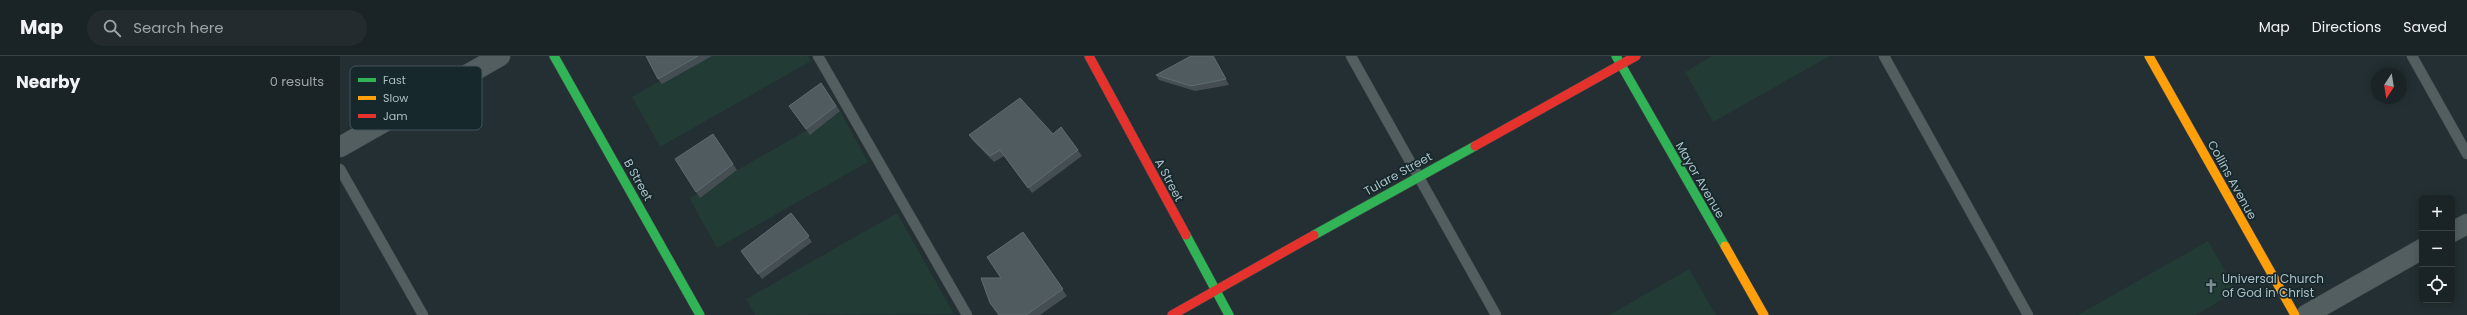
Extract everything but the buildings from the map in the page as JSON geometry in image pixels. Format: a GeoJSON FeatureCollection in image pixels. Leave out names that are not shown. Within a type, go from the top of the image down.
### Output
{"type":"FeatureCollection","features":[{"type":"Feature","properties":{"kind":"street"},"geometry":{"type":"LineString","coordinates":[[482,66],[500,56]]}},
{"type":"Feature","properties":{"kind":"street","name":"B Street"},"geometry":{"type":"LineString","coordinates":[[554,56],[700,315]]}},
{"type":"Feature","properties":{"kind":"street","name":"A Street"},"geometry":{"type":"LineString","coordinates":[[1089,56],[1229,315]]}},
{"type":"Feature","properties":{"kind":"street","name":"Mayor Avenue"},"geometry":{"type":"LineString","coordinates":[[1616,56],[1764,315]]}},
{"type":"Feature","properties":{"kind":"street","name":"Tulare Street"},"geometry":{"type":"LineString","coordinates":[[1172,315],[1418,176],[1636,56]]}},
{"type":"Feature","properties":{"kind":"street","name":"Collins Avenue"},"geometry":{"type":"LineString","coordinates":[[2149,56],[2295,315]]}},
{"type":"Feature","properties":{"kind":"street"},"geometry":{"type":"LineString","coordinates":[[340,147],[370,130]]}},
{"type":"Feature","properties":{"kind":"street"},"geometry":{"type":"LineString","coordinates":[[2454,231],[2467,224]]}},
{"type":"Feature","properties":{"kind":"street"},"geometry":{"type":"LineString","coordinates":[[2306,315],[2419,251]]}},
{"type":"Feature","properties":{"kind":"lane"},"geometry":{"type":"LineString","coordinates":[[818,56],[967,315]]}},
{"type":"Feature","properties":{"kind":"lane"},"geometry":{"type":"LineString","coordinates":[[1351,56],[1496,315]]}},
{"type":"Feature","properties":{"kind":"lane"},"geometry":{"type":"LineString","coordinates":[[1884,56],[2028,315]]}},
{"type":"Feature","properties":{"kind":"lane"},"geometry":{"type":"LineString","coordinates":[[2412,56],[2467,154]]}},
{"type":"Feature","properties":{"kind":"lane"},"geometry":{"type":"LineString","coordinates":[[340,169],[423,315]]}},
{"type":"Feature","properties":{"kind":"green space"},"geometry":{"type":"Polygon","coordinates":[[[703,56],[808,56],[811,61],[660,147],[632,97],[703,56]]]}},
{"type":"Feature","properties":{"kind":"green space"},"geometry":{"type":"Polygon","coordinates":[[[1712,56],[1830,56],[1713,122],[1685,72],[1712,56]]]}},
{"type":"Feature","properties":{"kind":"green space"},"geometry":{"type":"Polygon","coordinates":[[[840,111],[868,162],[717,248],[689,198],[840,111]]]}},
{"type":"Feature","properties":{"kind":"green space"},"geometry":{"type":"Polygon","coordinates":[[[897,213],[954,314],[755,315],[746,299],[897,213]]]}},
{"type":"Feature","properties":{"kind":"green space"},"geometry":{"type":"Polygon","coordinates":[[[2208,241],[2237,291],[2196,315],[2078,315],[2208,241]]]}},
{"type":"Feature","properties":{"kind":"green space"},"geometry":{"type":"Polygon","coordinates":[[[1689,269],[1716,315],[1609,315],[1689,269]]]}},
{"type":"Feature","properties":{"kind":"traffic: fast"},"geometry":{"type":"LineString","coordinates":[[554,56],[700,315]]}},
{"type":"Feature","properties":{"kind":"traffic: fast"},"geometry":{"type":"LineString","coordinates":[[1616,56],[1725,246]]}},
{"type":"Feature","properties":{"kind":"traffic: fast"},"geometry":{"type":"LineString","coordinates":[[1314,235],[1475,146]]}},
{"type":"Feature","properties":{"kind":"traffic: fast"},"geometry":{"type":"LineString","coordinates":[[1186,235],[1229,315]]}},
{"type":"Feature","properties":{"kind":"traffic: slow"},"geometry":{"type":"LineString","coordinates":[[2149,56],[2295,315]]}},
{"type":"Feature","properties":{"kind":"traffic: slow"},"geometry":{"type":"LineString","coordinates":[[1725,246],[1764,315]]}},
{"type":"Feature","properties":{"kind":"traffic: jam"},"geometry":{"type":"LineString","coordinates":[[1089,56],[1186,235]]}},
{"type":"Feature","properties":{"kind":"traffic: jam"},"geometry":{"type":"LineString","coordinates":[[1475,146],[1636,56]]}},
{"type":"Feature","properties":{"kind":"traffic: jam"},"geometry":{"type":"LineString","coordinates":[[1172,315],[1314,235]]}},
{"type":"Feature","properties":{"kind":"place","name":"Universal Church of God in Christ"},"geometry":{"type":"Point","coordinates":[2211,286]}}]}
